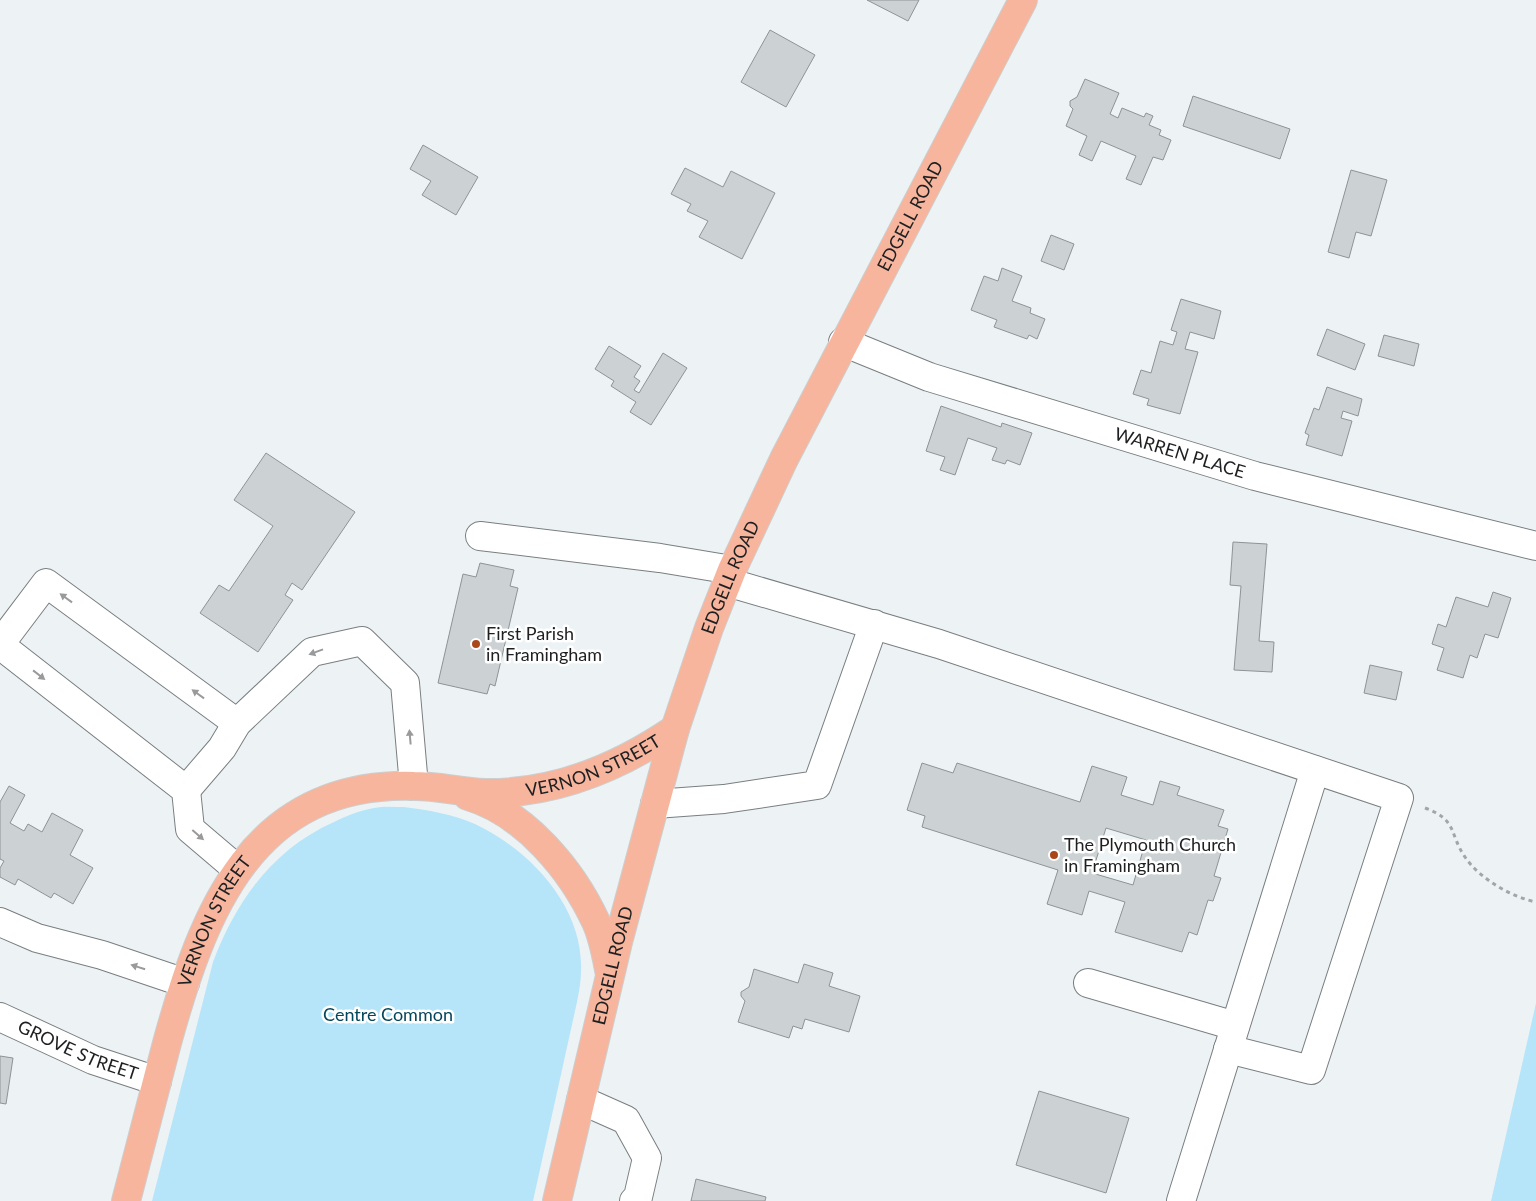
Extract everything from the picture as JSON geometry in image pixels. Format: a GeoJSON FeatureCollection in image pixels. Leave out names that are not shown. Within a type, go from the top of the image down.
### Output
{"type":"FeatureCollection","features":[{"type":"Feature","properties":{"kind":"main road","name":"EDGELL ROAD"},"geometry":{"type":"LineString","coordinates":[[557,1201],[610,977],[655,804],[675,729],[709,628],[730,576],[784,459],[843,342],[1023,0]]}},
{"type":"Feature","properties":{"kind":"main road","name":"VERNON STREET"},"geometry":{"type":"LineString","coordinates":[[126,1201],[184,983],[207,922],[221,895],[237,869],[256,846],[277,828],[327,800],[355,791],[383,787],[414,786],[512,792],[572,781],[630,758],[675,729]]}},
{"type":"Feature","properties":{"kind":"main road","name":"VERNON STREET"},"geometry":{"type":"LineString","coordinates":[[446,789],[479,799],[505,814],[530,833],[551,854],[584,898],[597,924],[610,977]]}},
{"type":"Feature","properties":{"kind":"street","name":"WARREN PLACE"},"geometry":{"type":"LineString","coordinates":[[843,342],[929,377],[1255,476],[1530,544]]}},
{"type":"Feature","properties":{"kind":"street"},"geometry":{"type":"LineString","coordinates":[[480,536],[660,558],[730,576],[1399,798],[1311,1070],[1088,983]]}},
{"type":"Feature","properties":{"kind":"street"},"geometry":{"type":"LineString","coordinates":[[237,723],[46,583],[0,645],[186,790],[190,828],[237,869]]}},
{"type":"Feature","properties":{"kind":"street"},"geometry":{"type":"LineString","coordinates":[[655,804],[724,799],[817,785],[874,624]]}},
{"type":"Feature","properties":{"kind":"street"},"geometry":{"type":"LineString","coordinates":[[186,790],[222,748],[237,723],[312,652],[362,641],[405,683],[414,786]]}},
{"type":"Feature","properties":{"kind":"street"},"geometry":{"type":"LineString","coordinates":[[1181,1201],[1315,770]]}},
{"type":"Feature","properties":{"kind":"street"},"geometry":{"type":"LineString","coordinates":[[0,922],[37,938],[102,955],[184,983]]}},
{"type":"Feature","properties":{"kind":"street","name":"GROVE STREET"},"geometry":{"type":"LineString","coordinates":[[0,1018],[93,1060],[157,1081]]}},
{"type":"Feature","properties":{"kind":"street"},"geometry":{"type":"LineString","coordinates":[[581,1100],[626,1120],[647,1158],[638,1197],[634,1201]]}},
{"type":"Feature","properties":{"kind":"path"},"geometry":{"type":"LineString","coordinates":[[1399,798],[1433,810],[1447,820],[1454,830],[1464,857],[1476,869],[1508,892],[1536,902]]}},
{"type":"Feature","properties":{"kind":"green space","name":"Centre Common"},"geometry":{"type":"Polygon","coordinates":[[[382,807],[404,807],[458,818],[475,824],[495,835],[534,865],[550,883],[563,903],[573,925],[580,947],[580,986],[533,1201],[152,1201],[213,962],[233,918],[245,898],[275,862],[312,833],[364,810],[382,807]]]}},
{"type":"Feature","properties":{"kind":"green space"},"geometry":{"type":"Polygon","coordinates":[[[1536,1003],[1536,1201],[1491,1201],[1536,1003]]]}},
{"type":"Feature","properties":{"kind":"building"},"geometry":{"type":"Polygon","coordinates":[[[867,0],[919,0],[908,21],[867,0]]]}},
{"type":"Feature","properties":{"kind":"building"},"geometry":{"type":"Polygon","coordinates":[[[770,30],[815,55],[786,107],[741,82],[770,30]]]}},
{"type":"Feature","properties":{"kind":"building"},"geometry":{"type":"Polygon","coordinates":[[[1085,79],[1119,93],[1110,114],[1118,118],[1122,108],[1144,117],[1146,113],[1153,116],[1149,125],[1161,130],[1159,135],[1171,140],[1163,160],[1153,157],[1141,185],[1126,179],[1136,156],[1101,141],[1092,161],[1079,155],[1087,136],[1066,126],[1073,109],[1070,106],[1070,101],[1077,97],[1085,79]]]}},
{"type":"Feature","properties":{"kind":"building"},"geometry":{"type":"Polygon","coordinates":[[[1193,96],[1290,129],[1280,159],[1183,126],[1193,96]]]}},
{"type":"Feature","properties":{"kind":"building"},"geometry":{"type":"Polygon","coordinates":[[[423,145],[478,177],[456,215],[422,195],[431,181],[410,169],[423,145]]]}},
{"type":"Feature","properties":{"kind":"building"},"geometry":{"type":"Polygon","coordinates":[[[685,168],[723,187],[731,171],[775,193],[742,259],[699,237],[708,221],[687,211],[691,204],[671,194],[685,168]]]}},
{"type":"Feature","properties":{"kind":"building"},"geometry":{"type":"Polygon","coordinates":[[[1351,170],[1387,180],[1371,236],[1356,232],[1349,258],[1328,252],[1351,170]]]}},
{"type":"Feature","properties":{"kind":"building"},"geometry":{"type":"Polygon","coordinates":[[[1051,235],[1074,244],[1064,270],[1041,261],[1051,235]]]}},
{"type":"Feature","properties":{"kind":"building"},"geometry":{"type":"Polygon","coordinates":[[[1002,268],[1022,276],[1012,301],[1031,308],[1030,313],[1045,319],[1037,339],[1029,335],[1027,339],[994,327],[997,320],[971,310],[984,276],[998,281],[1002,268]]]}},
{"type":"Feature","properties":{"kind":"building"},"geometry":{"type":"Polygon","coordinates":[[[1181,299],[1221,311],[1214,339],[1190,332],[1185,349],[1198,352],[1180,414],[1147,405],[1149,399],[1133,394],[1141,370],[1151,373],[1160,341],[1173,345],[1177,332],[1171,330],[1181,299]]]}},
{"type":"Feature","properties":{"kind":"building"},"geometry":{"type":"Polygon","coordinates":[[[1327,329],[1365,344],[1355,370],[1317,355],[1327,329]]]}},
{"type":"Feature","properties":{"kind":"building"},"geometry":{"type":"Polygon","coordinates":[[[1384,335],[1419,344],[1414,366],[1378,356],[1384,335]]]}},
{"type":"Feature","properties":{"kind":"building"},"geometry":{"type":"Polygon","coordinates":[[[609,346],[641,366],[634,377],[640,381],[634,390],[639,393],[663,353],[687,368],[651,425],[630,412],[636,402],[611,386],[614,381],[595,369],[609,346]]]}},
{"type":"Feature","properties":{"kind":"building"},"geometry":{"type":"Polygon","coordinates":[[[1327,387],[1362,399],[1358,416],[1343,411],[1341,418],[1352,421],[1342,456],[1306,445],[1309,435],[1305,433],[1314,408],[1319,410],[1327,387]]]}},
{"type":"Feature","properties":{"kind":"building"},"geometry":{"type":"Polygon","coordinates":[[[941,406],[1001,427],[1002,423],[1032,433],[1020,465],[1007,460],[1005,464],[992,460],[997,448],[968,438],[955,475],[940,470],[945,457],[926,451],[941,406]]]}},
{"type":"Feature","properties":{"kind":"building"},"geometry":{"type":"Polygon","coordinates":[[[266,453],[355,512],[302,590],[292,583],[285,595],[293,600],[258,652],[200,613],[219,585],[229,591],[273,526],[234,500],[266,453]]]}},
{"type":"Feature","properties":{"kind":"building"},"geometry":{"type":"Polygon","coordinates":[[[1233,542],[1267,544],[1259,641],[1274,642],[1272,672],[1234,670],[1241,586],[1230,585],[1233,542]]]}},
{"type":"Feature","properties":{"kind":"building","name":"First Parish in Framingham"},"geometry":{"type":"Polygon","coordinates":[[[480,563],[514,570],[510,586],[518,588],[495,686],[490,684],[487,694],[438,683],[463,574],[476,577],[480,563]]]}},
{"type":"Feature","properties":{"kind":"building"},"geometry":{"type":"Polygon","coordinates":[[[1493,592],[1511,598],[1498,638],[1485,634],[1477,658],[1470,655],[1463,678],[1437,670],[1444,648],[1432,644],[1438,624],[1446,627],[1456,597],[1488,607],[1493,592]]]}},
{"type":"Feature","properties":{"kind":"building"},"geometry":{"type":"Polygon","coordinates":[[[1370,665],[1402,672],[1396,700],[1364,693],[1370,665]]]}},
{"type":"Feature","properties":{"kind":"building","name":"The Plymouth Church in Framingham"},"geometry":{"type":"Polygon","coordinates":[[[922,763],[953,773],[957,763],[1080,802],[1092,766],[1127,777],[1121,795],[1153,805],[1160,781],[1180,787],[1177,795],[1224,810],[1218,826],[1228,829],[1214,876],[1221,878],[1213,901],[1208,900],[1197,935],[1189,932],[1182,952],[1115,932],[1125,902],[1089,891],[1082,915],[1047,904],[1058,870],[922,827],[925,816],[907,810],[922,763]],[[1106,828],[1092,873],[1133,885],[1146,840],[1106,828]]]}},
{"type":"Feature","properties":{"kind":"building"},"geometry":{"type":"Polygon","coordinates":[[[9,786],[25,795],[10,823],[24,831],[28,824],[42,832],[52,813],[83,830],[70,855],[93,868],[73,904],[54,893],[51,898],[18,879],[15,885],[0,877],[0,868],[4,861],[0,859],[0,802],[9,786]]]}},
{"type":"Feature","properties":{"kind":"building"},"geometry":{"type":"Polygon","coordinates":[[[804,964],[833,973],[829,986],[860,996],[849,1032],[805,1019],[802,1029],[793,1026],[789,1038],[738,1022],[745,1001],[741,996],[741,992],[749,987],[754,969],[798,983],[804,964]]]}},
{"type":"Feature","properties":{"kind":"building"},"geometry":{"type":"Polygon","coordinates":[[[0,1056],[13,1058],[6,1104],[0,1103],[0,1056]]]}},
{"type":"Feature","properties":{"kind":"building"},"geometry":{"type":"Polygon","coordinates":[[[1039,1091],[1129,1118],[1106,1193],[1016,1165],[1039,1091]]]}},
{"type":"Feature","properties":{"kind":"building"},"geometry":{"type":"Polygon","coordinates":[[[696,1179],[766,1197],[765,1201],[691,1201],[696,1179]]]}},
{"type":"Feature","properties":{"kind":"place","name":"First Parish in Framingham"},"geometry":{"type":"Point","coordinates":[476,644]}},
{"type":"Feature","properties":{"kind":"place","name":"The Plymouth Church in Framingham"},"geometry":{"type":"Point","coordinates":[1054,855]}}]}
